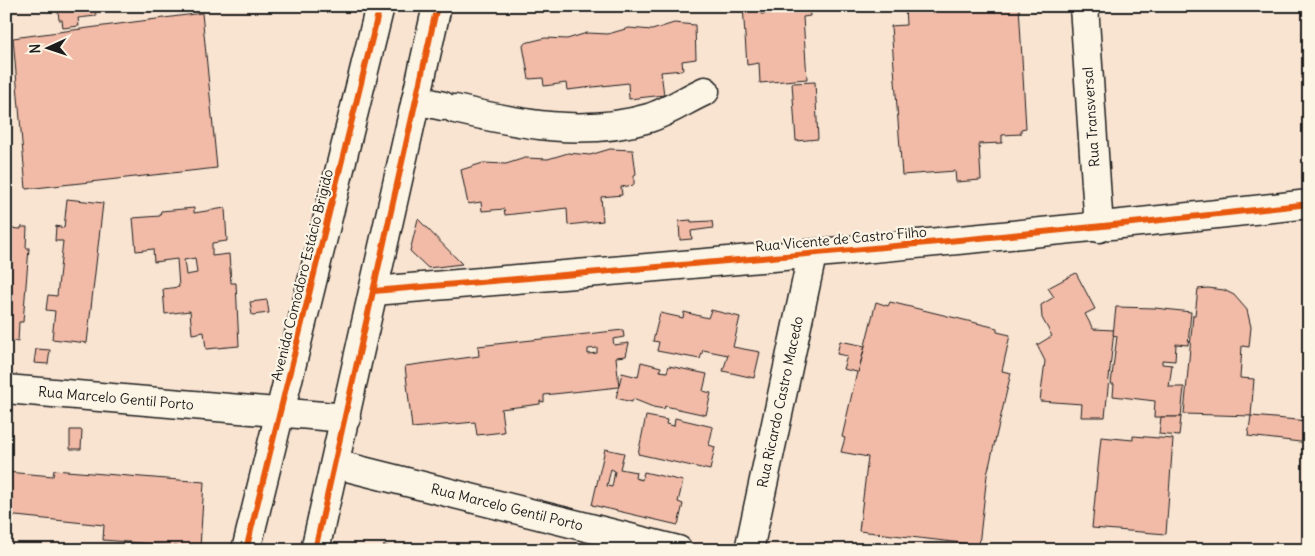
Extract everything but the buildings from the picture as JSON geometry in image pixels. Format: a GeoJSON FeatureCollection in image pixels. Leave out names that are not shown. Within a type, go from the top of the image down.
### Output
{"type":"FeatureCollection","features":[{"type":"Feature","properties":{"kind":"street","name":"Avenida Comodoro Estácio Brigido"},"geometry":{"type":"LineString","coordinates":[[246,550],[282,412],[380,6]]}},
{"type":"Feature","properties":{"kind":"street"},"geometry":{"type":"LineString","coordinates":[[315,550],[437,6]]}},
{"type":"Feature","properties":{"kind":"street","name":"Rua Transversal"},"geometry":{"type":"LineString","coordinates":[[1084,6],[1099,228]]}},
{"type":"Feature","properties":{"kind":"street"},"geometry":{"type":"LineString","coordinates":[[416,100],[525,125],[606,126],[650,117],[705,91]]}},
{"type":"Feature","properties":{"kind":"street","name":"Rua Vicente de Castro Filho"},"geometry":{"type":"LineString","coordinates":[[374,291],[812,255],[1099,228],[1309,204]]}},
{"type":"Feature","properties":{"kind":"street","name":"Rua Ricardo Castro Macedo"},"geometry":{"type":"LineString","coordinates":[[749,550],[812,255]]}},
{"type":"Feature","properties":{"kind":"street","name":"Rua Marcelo Gentil Porto"},"geometry":{"type":"LineString","coordinates":[[6,389],[346,418]]}},
{"type":"Feature","properties":{"kind":"street","name":"Rua Marcelo Gentil Porto"},"geometry":{"type":"LineString","coordinates":[[335,464],[678,550]]}},
{"type":"Feature","properties":{"kind":"cycle path"},"geometry":{"type":"LineString","coordinates":[[246,550],[380,6]]}},
{"type":"Feature","properties":{"kind":"cycle path"},"geometry":{"type":"LineString","coordinates":[[315,550],[437,6]]}},
{"type":"Feature","properties":{"kind":"cycle path"},"geometry":{"type":"LineString","coordinates":[[374,291],[959,240],[1309,204]]}}]}
